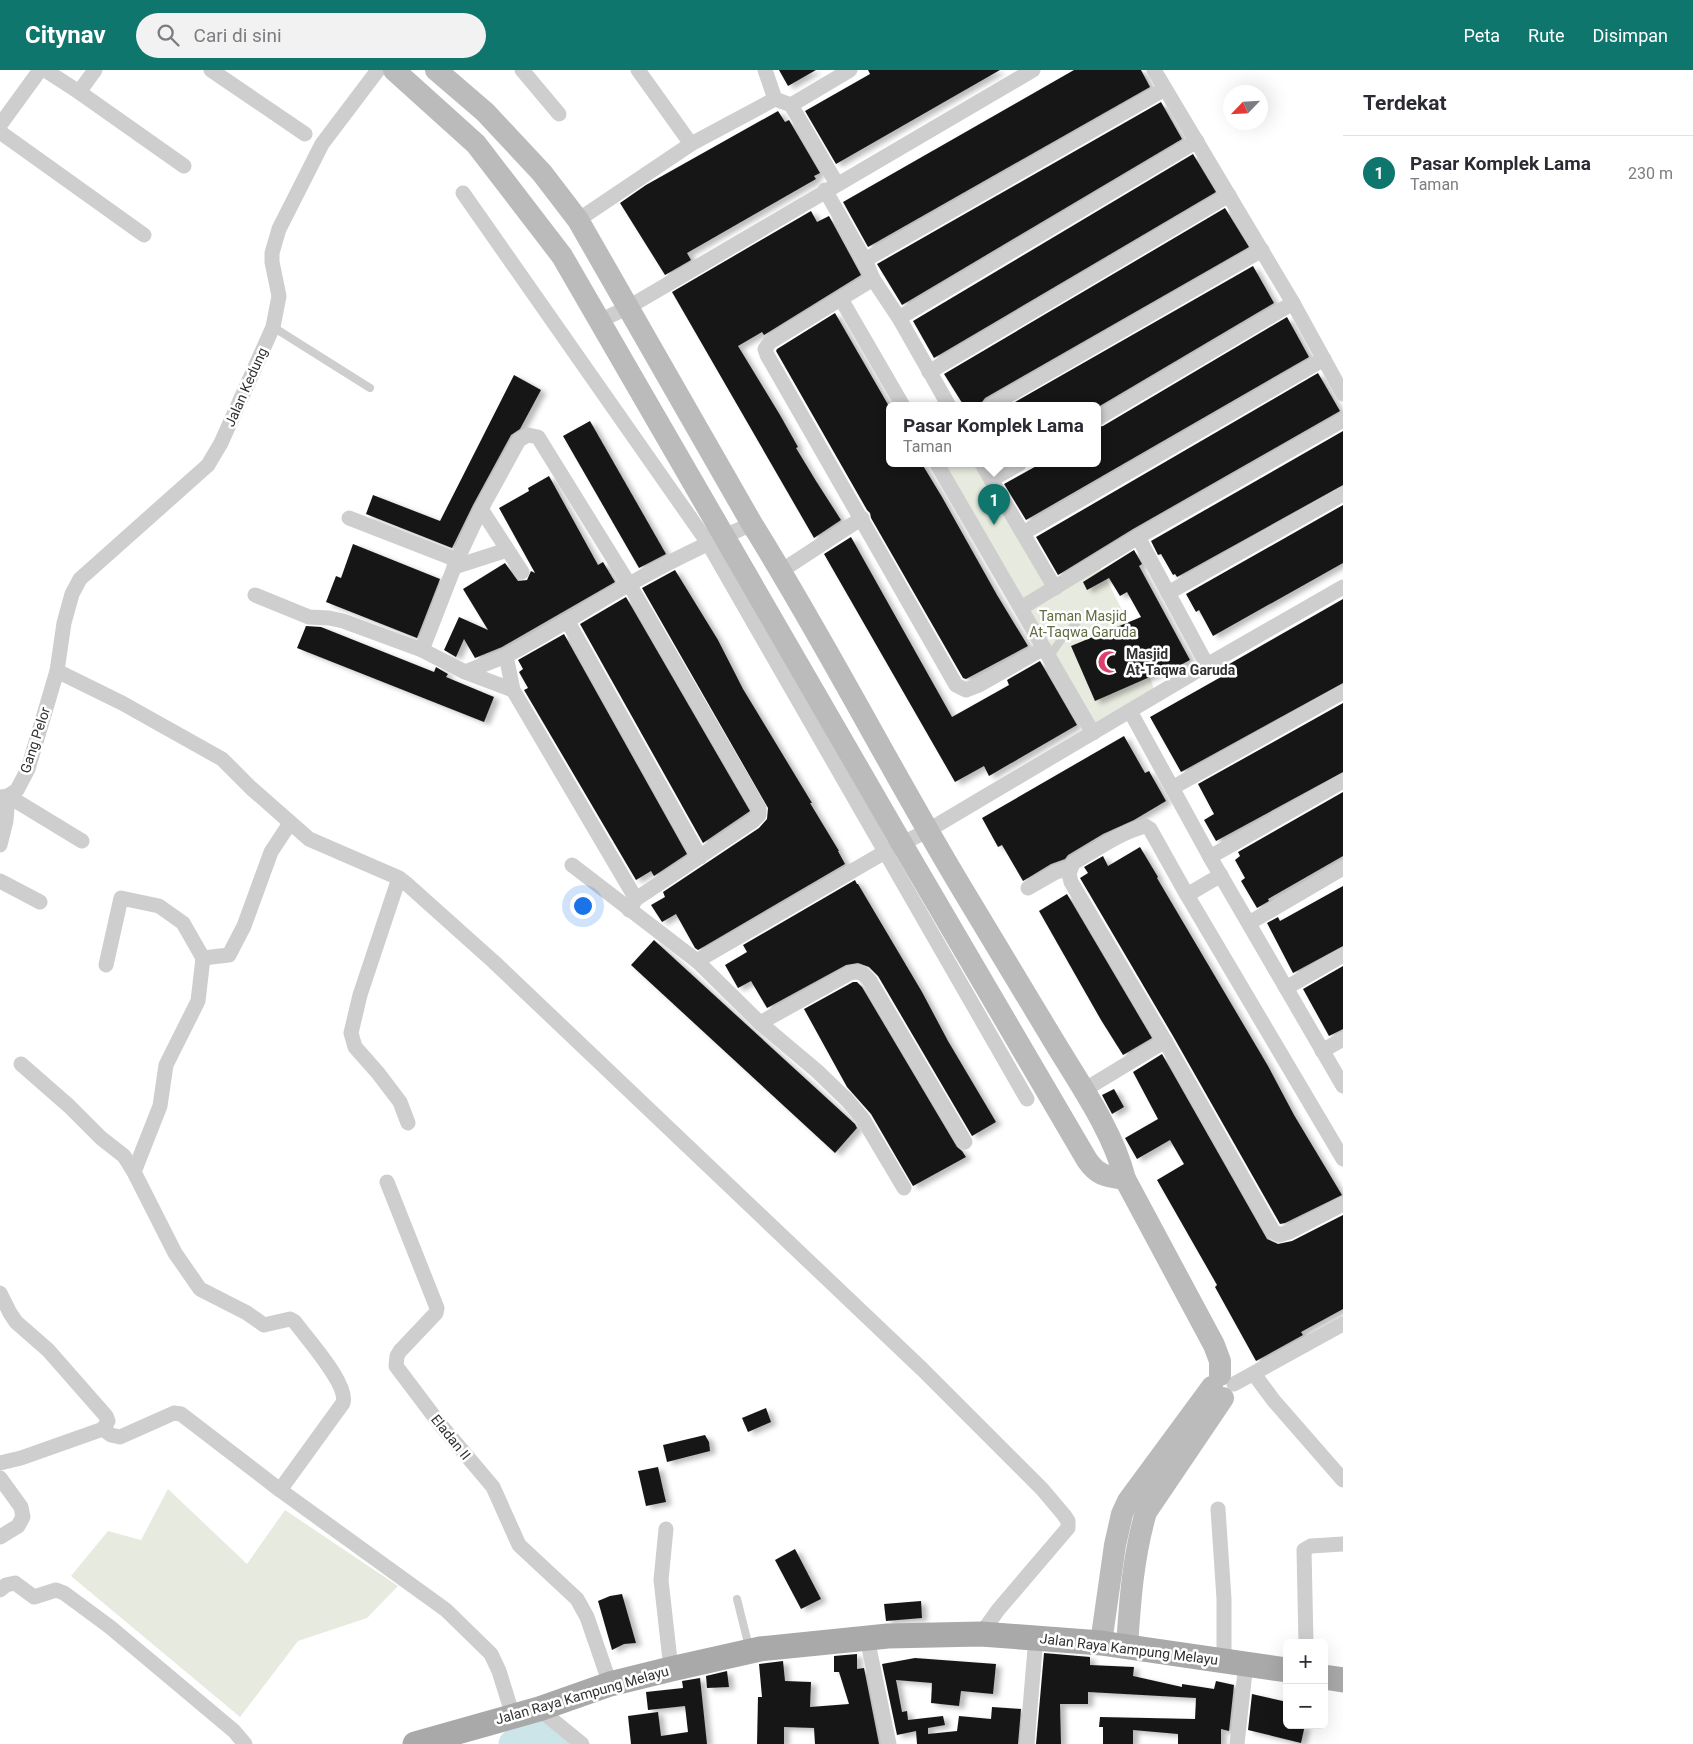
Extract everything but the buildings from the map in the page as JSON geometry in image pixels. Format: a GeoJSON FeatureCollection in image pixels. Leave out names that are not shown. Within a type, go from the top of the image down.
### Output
{"type":"FeatureCollection","features":[{"type":"Feature","properties":{"kind":"main road","name":"Jalan Raya Kampung Melayu"},"geometry":{"type":"LineString","coordinates":[[426,1742],[539,1709],[610,1684],[671,1669],[750,1651],[888,1636],[981,1634],[1036,1637],[1101,1643],[1283,1669]]}},
{"type":"Feature","properties":{"kind":"main road"},"geometry":{"type":"LineString","coordinates":[[1328,1678],[1343,1680]]}},
{"type":"Feature","properties":{"kind":"street"},"geometry":{"type":"LineString","coordinates":[[0,125],[40,70]]}},
{"type":"Feature","properties":{"kind":"street"},"geometry":{"type":"LineString","coordinates":[[45,70],[184,166]]}},
{"type":"Feature","properties":{"kind":"street"},"geometry":{"type":"LineString","coordinates":[[79,92],[95,70]]}},
{"type":"Feature","properties":{"kind":"street"},"geometry":{"type":"LineString","coordinates":[[211,70],[305,134]]}},
{"type":"Feature","properties":{"kind":"street","name":"Jalan Kedung"},"geometry":{"type":"LineString","coordinates":[[56,671],[64,623],[72,594],[80,579],[208,465],[221,443],[273,327],[279,296],[272,262],[272,252],[279,229],[322,144],[378,70]]}},
{"type":"Feature","properties":{"kind":"street"},"geometry":{"type":"LineString","coordinates":[[394,70],[476,144],[562,256],[716,539],[893,848],[1027,1099]]}},
{"type":"Feature","properties":{"kind":"street"},"geometry":{"type":"LineString","coordinates":[[436,70],[485,112],[542,172],[578,220],[627,308],[781,571],[927,831],[1084,1090],[1121,1162],[1125,1179],[1214,1346],[1220,1361],[1222,1386],[1146,1512],[1131,1581],[1127,1647]]}},
{"type":"Feature","properties":{"kind":"street"},"geometry":{"type":"LineString","coordinates":[[522,70],[559,114]]}},
{"type":"Feature","properties":{"kind":"street"},"geometry":{"type":"LineString","coordinates":[[638,70],[691,144]]}},
{"type":"Feature","properties":{"kind":"street"},"geometry":{"type":"LineString","coordinates":[[765,70],[775,99]]}},
{"type":"Feature","properties":{"kind":"street"},"geometry":{"type":"LineString","coordinates":[[791,105],[850,70]]}},
{"type":"Feature","properties":{"kind":"street"},"geometry":{"type":"LineString","coordinates":[[598,321],[627,308],[1033,70]]}},
{"type":"Feature","properties":{"kind":"street"},"geometry":{"type":"LineString","coordinates":[[1154,70],[1294,303],[1343,394]]}},
{"type":"Feature","properties":{"kind":"street"},"geometry":{"type":"LineString","coordinates":[[865,260],[1165,89]]}},
{"type":"Feature","properties":{"kind":"street"},"geometry":{"type":"LineString","coordinates":[[578,220],[691,144],[775,99],[791,105],[874,279],[899,318],[947,402]]}},
{"type":"Feature","properties":{"kind":"street"},"geometry":{"type":"LineString","coordinates":[[0,132],[144,235]]}},
{"type":"Feature","properties":{"kind":"street"},"geometry":{"type":"LineString","coordinates":[[899,318],[1197,141]]}},
{"type":"Feature","properties":{"kind":"street"},"geometry":{"type":"LineString","coordinates":[[463,193],[716,539]]}},
{"type":"Feature","properties":{"kind":"street"},"geometry":{"type":"LineString","coordinates":[[929,372],[1229,195]]}},
{"type":"Feature","properties":{"kind":"street"},"geometry":{"type":"LineString","coordinates":[[997,402],[1262,250]]}},
{"type":"Feature","properties":{"kind":"street"},"geometry":{"type":"LineString","coordinates":[[874,279],[770,342],[765,349],[771,364],[862,518],[956,685],[966,690],[1047,653]]}},
{"type":"Feature","properties":{"kind":"street"},"geometry":{"type":"LineString","coordinates":[[841,300],[901,402]]}},
{"type":"Feature","properties":{"kind":"street"},"geometry":{"type":"LineString","coordinates":[[1101,416],[1294,303]]}},
{"type":"Feature","properties":{"kind":"street"},"geometry":{"type":"LineString","coordinates":[[1023,533],[1324,359]]}},
{"type":"Feature","properties":{"kind":"street"},"geometry":{"type":"LineString","coordinates":[[1021,608],[1138,537],[1343,420]]}},
{"type":"Feature","properties":{"kind":"street"},"geometry":{"type":"LineString","coordinates":[[422,650],[456,564],[481,509],[519,440],[528,435],[538,437],[629,584],[758,808],[759,815],[753,821],[700,856],[633,905]]}},
{"type":"Feature","properties":{"kind":"street"},"geometry":{"type":"LineString","coordinates":[[939,467],[1093,733]]}},
{"type":"Feature","properties":{"kind":"street"},"geometry":{"type":"LineString","coordinates":[[984,467],[1055,588]]}},
{"type":"Feature","properties":{"kind":"street"},"geometry":{"type":"LineString","coordinates":[[991,480],[1014,467]]}},
{"type":"Feature","properties":{"kind":"street"},"geometry":{"type":"LineString","coordinates":[[1168,593],[1343,494]]}},
{"type":"Feature","properties":{"kind":"street"},"geometry":{"type":"LineString","coordinates":[[481,509],[522,572]]}},
{"type":"Feature","properties":{"kind":"street"},"geometry":{"type":"LineString","coordinates":[[349,518],[456,564],[507,550]]}},
{"type":"Feature","properties":{"kind":"street"},"geometry":{"type":"LineString","coordinates":[[781,571],[862,518]]}},
{"type":"Feature","properties":{"kind":"street"},"geometry":{"type":"LineString","coordinates":[[465,672],[506,656],[568,622],[629,584],[716,539],[752,524]]}},
{"type":"Feature","properties":{"kind":"street"},"geometry":{"type":"LineString","coordinates":[[1138,537],[1207,665]]}},
{"type":"Feature","properties":{"kind":"street"},"geometry":{"type":"LineString","coordinates":[[697,961],[893,848],[927,831],[1207,665],[1343,587]]}},
{"type":"Feature","properties":{"kind":"street"},"geometry":{"type":"LineString","coordinates":[[255,595],[310,617],[343,621],[422,650],[465,672],[513,690]]}},
{"type":"Feature","properties":{"kind":"street"},"geometry":{"type":"LineString","coordinates":[[568,622],[700,856]]}},
{"type":"Feature","properties":{"kind":"street"},"geometry":{"type":"LineString","coordinates":[[506,656],[513,690],[633,905]]}},
{"type":"Feature","properties":{"kind":"street"},"geometry":{"type":"LineString","coordinates":[[56,671],[122,703],[222,759],[251,788],[314,841],[399,878],[494,962],[902,1349],[1036,1482],[1068,1521],[1068,1528],[998,1610],[981,1634]]}},
{"type":"Feature","properties":{"kind":"street","name":"Gang Pelor"},"geometry":{"type":"LineString","coordinates":[[4,797],[17,790],[28,769],[56,671]]}},
{"type":"Feature","properties":{"kind":"street"},"geometry":{"type":"LineString","coordinates":[[1172,788],[1343,692]]}},
{"type":"Feature","properties":{"kind":"street"},"geometry":{"type":"LineString","coordinates":[[1130,711],[1210,857],[1343,1086]]}},
{"type":"Feature","properties":{"kind":"street"},"geometry":{"type":"LineString","coordinates":[[1210,857],[1343,781]]}},
{"type":"Feature","properties":{"kind":"street"},"geometry":{"type":"LineString","coordinates":[[4,797],[82,841]]}},
{"type":"Feature","properties":{"kind":"street"},"geometry":{"type":"LineString","coordinates":[[0,845],[6,821],[4,797]]}},
{"type":"Feature","properties":{"kind":"street"},"geometry":{"type":"LineString","coordinates":[[202,958],[229,955],[244,926],[271,852],[290,822]]}},
{"type":"Feature","properties":{"kind":"street"},"geometry":{"type":"LineString","coordinates":[[1343,1159],[1187,895],[1150,828],[1146,826],[1118,837],[1073,863],[1069,874],[1071,882],[1165,1041],[1273,1231],[1279,1235],[1289,1232],[1343,1204]]}},
{"type":"Feature","properties":{"kind":"street"},"geometry":{"type":"LineString","coordinates":[[893,848],[1092,1168],[1102,1175],[1125,1179]]}},
{"type":"Feature","properties":{"kind":"street"},"geometry":{"type":"LineString","coordinates":[[572,865],[633,905],[697,961],[760,1023],[817,1071],[847,1100],[867,1126],[904,1188]]}},
{"type":"Feature","properties":{"kind":"street"},"geometry":{"type":"LineString","coordinates":[[1028,888],[1056,872],[1070,868]]}},
{"type":"Feature","properties":{"kind":"street"},"geometry":{"type":"LineString","coordinates":[[1249,923],[1343,868]]}},
{"type":"Feature","properties":{"kind":"street"},"geometry":{"type":"LineString","coordinates":[[1187,895],[1221,875]]}},
{"type":"Feature","properties":{"kind":"street"},"geometry":{"type":"LineString","coordinates":[[399,878],[360,995],[351,1033],[355,1047],[400,1102],[408,1124]]}},
{"type":"Feature","properties":{"kind":"street"},"geometry":{"type":"LineString","coordinates":[[0,881],[40,902]]}},
{"type":"Feature","properties":{"kind":"street"},"geometry":{"type":"LineString","coordinates":[[106,965],[121,898],[160,906],[183,923],[202,958],[198,1001],[166,1065],[160,1106],[134,1172]]}},
{"type":"Feature","properties":{"kind":"street"},"geometry":{"type":"LineString","coordinates":[[1286,988],[1343,955]]}},
{"type":"Feature","properties":{"kind":"street"},"geometry":{"type":"LineString","coordinates":[[760,1023],[850,973],[858,972],[864,974],[965,1142]]}},
{"type":"Feature","properties":{"kind":"street"},"geometry":{"type":"LineString","coordinates":[[1322,1051],[1343,1039]]}},
{"type":"Feature","properties":{"kind":"street"},"geometry":{"type":"LineString","coordinates":[[1084,1090],[1165,1041]]}},
{"type":"Feature","properties":{"kind":"street"},"geometry":{"type":"LineString","coordinates":[[21,1064],[69,1106],[101,1138],[124,1156],[175,1253],[200,1289],[247,1313],[264,1325],[286,1319],[294,1322],[333,1374],[343,1391],[344,1399],[340,1409],[280,1490]]}},
{"type":"Feature","properties":{"kind":"street","name":"Eladan II"},"geometry":{"type":"LineString","coordinates":[[387,1182],[438,1308],[436,1313],[400,1350],[396,1366],[439,1423],[493,1487],[519,1544],[577,1599],[587,1616],[610,1684]]}},
{"type":"Feature","properties":{"kind":"street"},"geometry":{"type":"LineString","coordinates":[[0,1293],[16,1322],[48,1350],[106,1416],[108,1421],[103,1429],[21,1458],[0,1463]]}},
{"type":"Feature","properties":{"kind":"street"},"geometry":{"type":"LineString","coordinates":[[1101,1643],[1116,1545],[1122,1514],[1128,1501],[1222,1386],[1254,1374],[1343,1324]]}},
{"type":"Feature","properties":{"kind":"street"},"geometry":{"type":"LineString","coordinates":[[1254,1374],[1274,1401],[1343,1480]]}},
{"type":"Feature","properties":{"kind":"street"},"geometry":{"type":"LineString","coordinates":[[103,1429],[111,1435],[120,1436],[174,1413],[182,1414],[280,1490],[453,1616],[496,1661],[513,1716]]}},
{"type":"Feature","properties":{"kind":"street"},"geometry":{"type":"LineString","coordinates":[[0,1478],[21,1507],[23,1517],[18,1526],[0,1537]]}},
{"type":"Feature","properties":{"kind":"street"},"geometry":{"type":"LineString","coordinates":[[1218,1509],[1224,1599],[1235,1662],[1237,1744]]}},
{"type":"Feature","properties":{"kind":"street"},"geometry":{"type":"LineString","coordinates":[[666,1529],[661,1580],[671,1669]]}},
{"type":"Feature","properties":{"kind":"street"},"geometry":{"type":"LineString","coordinates":[[1306,1639],[1304,1550],[1311,1546],[1343,1544]]}},
{"type":"Feature","properties":{"kind":"street"},"geometry":{"type":"LineString","coordinates":[[2,1585],[18,1584],[34,1597],[56,1590],[64,1593],[118,1633],[234,1731],[245,1744]]}},
{"type":"Feature","properties":{"kind":"street"},"geometry":{"type":"LineString","coordinates":[[1027,1744],[1036,1637]]}},
{"type":"Feature","properties":{"kind":"street"},"geometry":{"type":"LineString","coordinates":[[867,1638],[889,1744]]}},
{"type":"Feature","properties":{"kind":"street"},"geometry":{"type":"LineString","coordinates":[[539,1709],[582,1744]]}},
{"type":"Feature","properties":{"kind":"lane"},"geometry":{"type":"LineString","coordinates":[[273,327],[370,388]]}},
{"type":"Feature","properties":{"kind":"lane"},"geometry":{"type":"LineString","coordinates":[[1047,653],[1054,649],[1079,620]]}},
{"type":"Feature","properties":{"kind":"lane"},"geometry":{"type":"LineString","coordinates":[[737,1599],[750,1651]]}},
{"type":"Feature","properties":{"kind":"green space"},"geometry":{"type":"Polygon","coordinates":[[[939,467],[981,467],[1053,588],[1020,606],[939,467]]]}},
{"type":"Feature","properties":{"kind":"green space","name":"Taman Masjid At-Taqwa Garuda"},"geometry":{"type":"Polygon","coordinates":[[[1100,567],[1138,644],[1155,693],[1096,725],[1026,608],[1100,567]]]}},
{"type":"Feature","properties":{"kind":"green space"},"geometry":{"type":"Polygon","coordinates":[[[168,1489],[247,1564],[285,1510],[398,1586],[367,1618],[298,1641],[240,1717],[71,1576],[108,1531],[141,1540],[168,1489]]]}},
{"type":"Feature","properties":{"kind":"waterway"},"geometry":{"type":"LineString","coordinates":[[513,1744],[542,1733],[563,1744]]}},
{"type":"Feature","properties":{"kind":"place","name":"Pasar Komplek Lama"},"geometry":{"type":"Point","coordinates":[994,525]}},
{"type":"Feature","properties":{"kind":"place","name":"Masjid At-Taqwa Garuda"},"geometry":{"type":"Point","coordinates":[1109,662]}}]}
